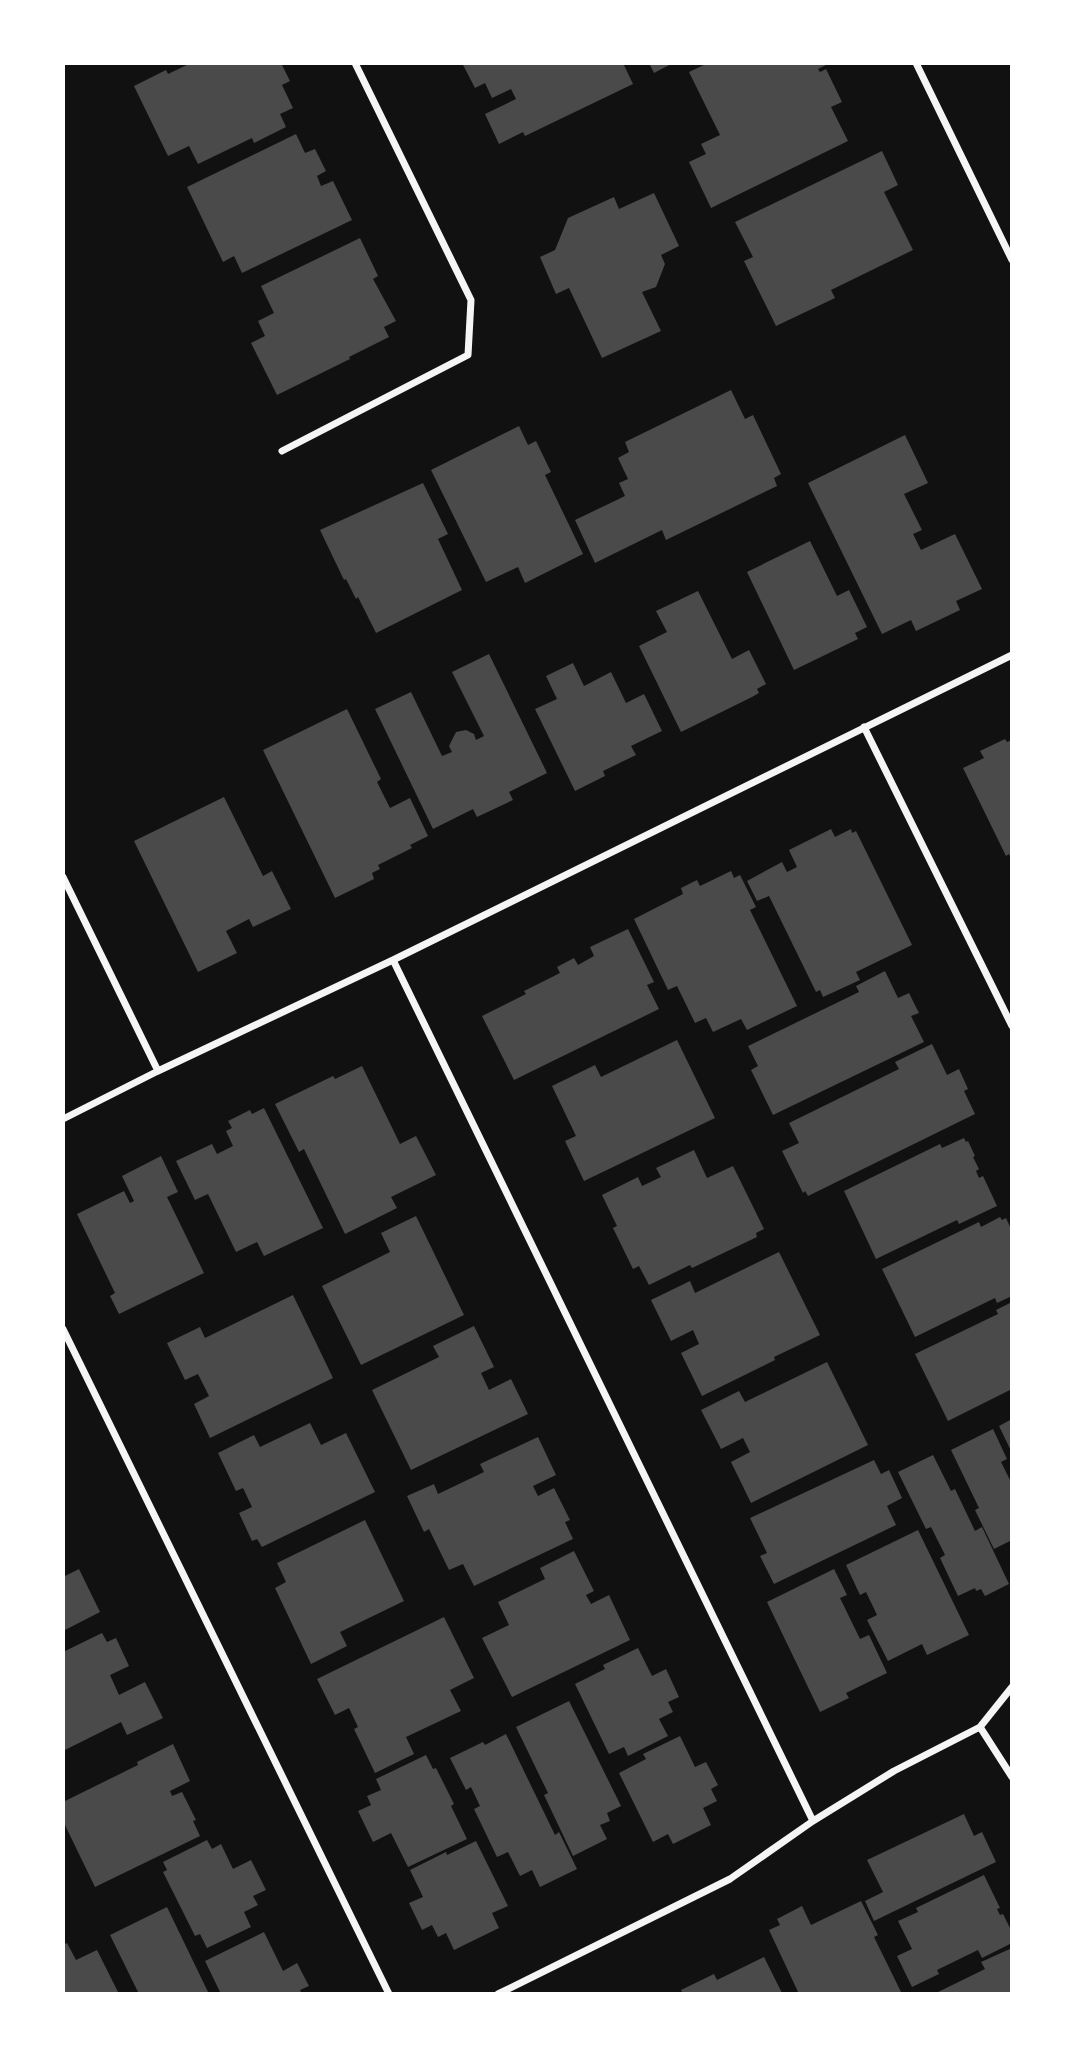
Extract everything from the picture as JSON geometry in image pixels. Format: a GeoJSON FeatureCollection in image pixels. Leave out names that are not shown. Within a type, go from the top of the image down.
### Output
{"type":"FeatureCollection","features":[{"type":"Feature","properties":{"kind":"street"},"geometry":{"type":"LineString","coordinates":[[282,451],[468,355],[471,300],[355,63]]}},
{"type":"Feature","properties":{"kind":"street"},"geometry":{"type":"LineString","coordinates":[[916,63],[1012,260]]}},
{"type":"Feature","properties":{"kind":"street"},"geometry":{"type":"LineString","coordinates":[[63,1119],[393,960],[1012,654]]}},
{"type":"Feature","properties":{"kind":"street"},"geometry":{"type":"LineString","coordinates":[[864,727],[1012,1026]]}},
{"type":"Feature","properties":{"kind":"street"},"geometry":{"type":"LineString","coordinates":[[63,877],[158,1071]]}},
{"type":"Feature","properties":{"kind":"street"},"geometry":{"type":"LineString","coordinates":[[393,960],[813,1821]]}},
{"type":"Feature","properties":{"kind":"street"},"geometry":{"type":"LineString","coordinates":[[63,1329],[388,1994]]}},
{"type":"Feature","properties":{"kind":"street"},"geometry":{"type":"LineString","coordinates":[[498,1994],[730,1879],[813,1821],[894,1771],[979,1727],[1012,1687]]}},
{"type":"Feature","properties":{"kind":"street"},"geometry":{"type":"LineString","coordinates":[[979,1727],[1012,1777]]}},
{"type":"Feature","properties":{"kind":"building"},"geometry":{"type":"Polygon","coordinates":[[[191,63],[281,63],[290,81],[282,85],[293,108],[280,114],[286,127],[254,143],[252,138],[198,164],[189,146],[168,156],[134,86],[166,70],[168,74],[191,63]]]}},
{"type":"Feature","properties":{"kind":"building"},"geometry":{"type":"Polygon","coordinates":[[[462,63],[623,63],[633,84],[525,136],[523,132],[499,144],[485,114],[516,99],[511,89],[492,98],[485,83],[475,88],[462,63]]]}},
{"type":"Feature","properties":{"kind":"building"},"geometry":{"type":"Polygon","coordinates":[[[649,63],[673,63],[654,73],[649,63]]]}},
{"type":"Feature","properties":{"kind":"building"},"geometry":{"type":"Polygon","coordinates":[[[708,63],[830,63],[818,69],[820,72],[826,69],[842,102],[831,107],[848,141],[711,208],[689,162],[706,154],[701,144],[720,135],[689,72],[708,63]]]}},
{"type":"Feature","properties":{"kind":"building"},"geometry":{"type":"Polygon","coordinates":[[[296,134],[305,153],[315,149],[326,171],[317,176],[321,186],[333,181],[352,220],[242,273],[234,256],[223,262],[187,187],[296,134]]]}},
{"type":"Feature","properties":{"kind":"building"},"geometry":{"type":"Polygon","coordinates":[[[882,151],[898,185],[884,192],[913,250],[831,290],[835,298],[776,326],[744,261],[753,257],[735,222],[882,151]]]}},
{"type":"Feature","properties":{"kind":"building"},"geometry":{"type":"Polygon","coordinates":[[[654,193],[679,246],[661,255],[665,264],[656,287],[642,292],[661,331],[602,358],[569,288],[556,294],[540,257],[555,250],[568,218],[614,197],[619,209],[654,193]]]}},
{"type":"Feature","properties":{"kind":"building"},"geometry":{"type":"Polygon","coordinates":[[[360,238],[378,276],[373,279],[396,321],[384,327],[389,337],[277,395],[251,343],[265,336],[258,321],[274,313],[261,286],[360,238]]]}},
{"type":"Feature","properties":{"kind":"building"},"geometry":{"type":"Polygon","coordinates":[[[731,390],[745,419],[753,415],[781,474],[774,478],[777,486],[666,540],[662,530],[595,563],[575,520],[625,496],[619,483],[628,479],[618,458],[629,452],[625,442],[731,390]]]}},
{"type":"Feature","properties":{"kind":"building"},"geometry":{"type":"Polygon","coordinates":[[[519,426],[528,445],[536,441],[551,472],[545,475],[583,554],[525,583],[518,567],[486,582],[431,470],[519,426]]]}},
{"type":"Feature","properties":{"kind":"building"},"geometry":{"type":"Polygon","coordinates":[[[905,435],[928,483],[904,494],[922,530],[913,534],[921,550],[955,534],[982,589],[956,601],[960,610],[916,631],[911,620],[882,634],[808,483],[905,435]]]}},
{"type":"Feature","properties":{"kind":"building"},"geometry":{"type":"Polygon","coordinates":[[[423,483],[448,534],[438,539],[462,590],[376,633],[358,597],[356,599],[346,579],[344,580],[320,530],[423,483]]]}},
{"type":"Feature","properties":{"kind":"building"},"geometry":{"type":"Polygon","coordinates":[[[810,541],[837,596],[849,590],[867,627],[855,633],[858,639],[794,670],[747,572],[810,541]]]}},
{"type":"Feature","properties":{"kind":"building"},"geometry":{"type":"Polygon","coordinates":[[[698,591],[732,659],[749,650],[766,684],[757,689],[759,693],[752,697],[681,732],[639,646],[667,632],[656,611],[698,591]]]}},
{"type":"Feature","properties":{"kind":"building"},"geometry":{"type":"Polygon","coordinates":[[[489,654],[547,773],[509,792],[513,800],[477,817],[473,809],[433,829],[375,709],[411,692],[442,756],[452,752],[449,746],[456,732],[466,730],[474,734],[476,740],[484,736],[452,672],[489,654]]]}},
{"type":"Feature","properties":{"kind":"building"},"geometry":{"type":"Polygon","coordinates":[[[573,663],[584,686],[611,672],[626,703],[644,694],[662,731],[631,746],[636,755],[603,771],[605,776],[575,791],[535,709],[557,699],[546,676],[573,663]]]}},
{"type":"Feature","properties":{"kind":"building"},"geometry":{"type":"Polygon","coordinates":[[[347,709],[381,779],[377,782],[390,808],[410,798],[428,836],[410,845],[412,848],[378,865],[380,869],[372,873],[374,879],[335,898],[263,750],[347,709]]]}},
{"type":"Feature","properties":{"kind":"building"},"geometry":{"type":"Polygon","coordinates":[[[1005,739],[1007,742],[1012,740],[1012,860],[1009,854],[1006,856],[963,768],[984,758],[980,751],[1005,739]]]}},
{"type":"Feature","properties":{"kind":"building"},"geometry":{"type":"Polygon","coordinates":[[[224,797],[263,876],[272,871],[291,909],[253,927],[249,919],[226,931],[237,953],[198,972],[134,841],[224,797]]]}},
{"type":"Feature","properties":{"kind":"building"},"geometry":{"type":"Polygon","coordinates":[[[831,829],[835,837],[851,829],[852,833],[856,831],[912,945],[856,972],[860,980],[823,997],[820,990],[816,992],[769,896],[757,901],[747,881],[782,862],[787,872],[797,867],[789,850],[831,829]]]}},
{"type":"Feature","properties":{"kind":"building"},"geometry":{"type":"Polygon","coordinates":[[[731,871],[734,878],[740,875],[756,907],[750,910],[797,1006],[747,1030],[741,1019],[713,1032],[706,1018],[695,1023],[677,986],[668,990],[634,919],[683,894],[681,888],[697,880],[700,886],[731,871]]]}},
{"type":"Feature","properties":{"kind":"building"},"geometry":{"type":"Polygon","coordinates":[[[628,929],[654,982],[647,985],[659,1009],[514,1080],[482,1016],[560,973],[557,967],[574,958],[578,965],[594,956],[590,947],[628,929]]]}},
{"type":"Feature","properties":{"kind":"building"},"geometry":{"type":"Polygon","coordinates":[[[885,971],[898,998],[909,993],[919,1013],[911,1016],[924,1042],[773,1115],[751,1070],[758,1066],[748,1046],[859,992],[856,986],[885,971]]]}},
{"type":"Feature","properties":{"kind":"building"},"geometry":{"type":"Polygon","coordinates":[[[677,1040],[715,1118],[584,1181],[565,1141],[576,1136],[552,1086],[595,1065],[601,1077],[677,1040]]]}},
{"type":"Feature","properties":{"kind":"building"},"geometry":{"type":"Polygon","coordinates":[[[932,1044],[947,1075],[959,1069],[968,1089],[964,1091],[975,1114],[808,1196],[805,1191],[803,1193],[782,1151],[799,1143],[789,1123],[899,1069],[895,1062],[932,1044]]]}},
{"type":"Feature","properties":{"kind":"building"},"geometry":{"type":"Polygon","coordinates":[[[362,1066],[400,1144],[416,1136],[436,1175],[391,1197],[397,1208],[345,1234],[304,1149],[299,1152],[275,1104],[333,1076],[335,1079],[362,1066]]]}},
{"type":"Feature","properties":{"kind":"building"},"geometry":{"type":"Polygon","coordinates":[[[264,1108],[323,1228],[264,1256],[257,1242],[236,1252],[208,1194],[195,1200],[176,1161],[212,1144],[217,1154],[233,1146],[226,1131],[232,1128],[228,1121],[250,1110],[252,1114],[264,1108]]]}},
{"type":"Feature","properties":{"kind":"building"},"geometry":{"type":"Polygon","coordinates":[[[964,1138],[975,1156],[973,1157],[979,1169],[976,1171],[979,1178],[983,1176],[997,1206],[959,1224],[957,1220],[876,1259],[844,1191],[940,1144],[942,1148],[964,1138]]]}},
{"type":"Feature","properties":{"kind":"building"},"geometry":{"type":"Polygon","coordinates":[[[694,1150],[707,1178],[733,1166],[764,1229],[756,1233],[757,1237],[649,1285],[639,1266],[633,1269],[613,1228],[617,1226],[602,1195],[638,1177],[642,1186],[661,1177],[656,1168],[694,1150]]]}},
{"type":"Feature","properties":{"kind":"building"},"geometry":{"type":"Polygon","coordinates":[[[161,1156],[178,1192],[167,1197],[204,1273],[119,1314],[110,1296],[115,1293],[77,1214],[124,1191],[130,1203],[134,1201],[122,1176],[161,1156]]]}},
{"type":"Feature","properties":{"kind":"building"},"geometry":{"type":"Polygon","coordinates":[[[416,1216],[464,1315],[361,1365],[322,1286],[390,1252],[381,1233],[416,1216]]]}},
{"type":"Feature","properties":{"kind":"building"},"geometry":{"type":"Polygon","coordinates":[[[1000,1217],[1002,1220],[1006,1218],[1012,1231],[1012,1296],[997,1303],[995,1298],[915,1337],[882,1269],[979,1222],[981,1227],[1000,1217]]]}},
{"type":"Feature","properties":{"kind":"building"},"geometry":{"type":"Polygon","coordinates":[[[779,1252],[820,1335],[702,1396],[681,1353],[699,1344],[693,1330],[671,1341],[651,1300],[690,1281],[695,1293],[779,1252]]]}},
{"type":"Feature","properties":{"kind":"building"},"geometry":{"type":"Polygon","coordinates":[[[293,1295],[333,1378],[210,1438],[194,1404],[209,1396],[198,1374],[185,1380],[167,1343],[200,1327],[205,1338],[293,1295]]]}},
{"type":"Feature","properties":{"kind":"building"},"geometry":{"type":"Polygon","coordinates":[[[1012,1302],[1012,1389],[948,1421],[915,1354],[998,1314],[996,1310],[1012,1302]]]}},
{"type":"Feature","properties":{"kind":"building"},"geometry":{"type":"Polygon","coordinates":[[[474,1326],[494,1367],[481,1373],[489,1390],[511,1379],[528,1414],[411,1470],[372,1390],[439,1357],[433,1346],[474,1326]]]}},
{"type":"Feature","properties":{"kind":"building"},"geometry":{"type":"Polygon","coordinates":[[[827,1362],[868,1445],[751,1503],[731,1462],[750,1452],[743,1438],[721,1449],[701,1410],[739,1391],[745,1402],[827,1362]]]}},
{"type":"Feature","properties":{"kind":"building"},"geometry":{"type":"Polygon","coordinates":[[[1012,1419],[1012,1453],[999,1426],[1012,1419]]]}},
{"type":"Feature","properties":{"kind":"building"},"geometry":{"type":"Polygon","coordinates":[[[310,1423],[321,1445],[346,1433],[375,1492],[262,1547],[257,1539],[252,1541],[239,1513],[252,1507],[243,1488],[236,1491],[218,1453],[254,1435],[260,1447],[310,1423]]]}},
{"type":"Feature","properties":{"kind":"building"},"geometry":{"type":"Polygon","coordinates":[[[993,1429],[1007,1459],[1001,1462],[1012,1484],[1012,1540],[994,1549],[975,1510],[979,1508],[951,1450],[993,1429]]]}},
{"type":"Feature","properties":{"kind":"building"},"geometry":{"type":"Polygon","coordinates":[[[538,1437],[556,1475],[533,1486],[538,1496],[554,1488],[570,1520],[565,1522],[573,1539],[474,1586],[463,1564],[449,1570],[429,1529],[424,1532],[407,1496],[434,1484],[438,1494],[484,1472],[480,1464],[538,1437]]]}},
{"type":"Feature","properties":{"kind":"building"},"geometry":{"type":"Polygon","coordinates":[[[933,1455],[951,1491],[955,1489],[975,1531],[982,1527],[1009,1584],[985,1596],[981,1589],[976,1591],[975,1588],[958,1596],[940,1558],[945,1555],[931,1527],[926,1529],[898,1472],[933,1455]]]}},
{"type":"Feature","properties":{"kind":"building"},"geometry":{"type":"Polygon","coordinates":[[[874,1460],[881,1474],[889,1470],[902,1498],[887,1506],[896,1525],[774,1584],[760,1556],[767,1553],[750,1518],[874,1460]]]}},
{"type":"Feature","properties":{"kind":"building"},"geometry":{"type":"Polygon","coordinates":[[[365,1520],[404,1601],[340,1632],[347,1646],[311,1664],[275,1588],[286,1582],[277,1563],[365,1520]]]}},
{"type":"Feature","properties":{"kind":"building"},"geometry":{"type":"Polygon","coordinates":[[[918,1530],[969,1635],[927,1655],[922,1644],[888,1661],[867,1620],[877,1615],[866,1592],[860,1595],[846,1565],[918,1530]]]}},
{"type":"Feature","properties":{"kind":"building"},"geometry":{"type":"Polygon","coordinates":[[[574,1551],[594,1591],[586,1595],[591,1604],[609,1595],[630,1640],[512,1697],[482,1638],[509,1625],[498,1602],[545,1579],[540,1568],[574,1551]]]}},
{"type":"Feature","properties":{"kind":"building"},"geometry":{"type":"Polygon","coordinates":[[[79,1569],[100,1612],[65,1630],[63,1577],[79,1569]]]}},
{"type":"Feature","properties":{"kind":"building"},"geometry":{"type":"Polygon","coordinates":[[[834,1569],[847,1595],[840,1598],[860,1639],[869,1635],[887,1673],[846,1693],[849,1698],[820,1712],[767,1602],[834,1569]]]}},
{"type":"Feature","properties":{"kind":"building"},"geometry":{"type":"Polygon","coordinates":[[[444,1617],[474,1678],[450,1690],[461,1711],[406,1737],[414,1754],[375,1773],[354,1729],[358,1727],[349,1708],[335,1715],[317,1679],[444,1617]]]}},
{"type":"Feature","properties":{"kind":"building"},"geometry":{"type":"Polygon","coordinates":[[[102,1633],[107,1642],[116,1638],[129,1666],[110,1675],[119,1695],[145,1682],[163,1718],[127,1735],[121,1722],[63,1751],[63,1652],[102,1633]]]}},
{"type":"Feature","properties":{"kind":"building"},"geometry":{"type":"Polygon","coordinates":[[[638,1648],[652,1676],[666,1669],[679,1697],[668,1702],[673,1712],[659,1719],[668,1736],[628,1756],[624,1747],[609,1754],[575,1684],[605,1669],[603,1665],[638,1648]]]}},
{"type":"Feature","properties":{"kind":"building"},"geometry":{"type":"Polygon","coordinates":[[[569,1701],[621,1806],[607,1813],[610,1821],[600,1825],[607,1839],[573,1856],[544,1795],[548,1793],[516,1727],[569,1701]]]}},
{"type":"Feature","properties":{"kind":"building"},"geometry":{"type":"Polygon","coordinates":[[[506,1734],[555,1835],[559,1832],[577,1869],[540,1887],[532,1870],[520,1876],[508,1852],[497,1857],[474,1809],[480,1806],[471,1787],[466,1790],[450,1758],[506,1734]]]}},
{"type":"Feature","properties":{"kind":"building"},"geometry":{"type":"Polygon","coordinates":[[[680,1736],[695,1767],[706,1762],[718,1785],[711,1789],[717,1801],[703,1808],[711,1825],[673,1844],[668,1834],[653,1842],[619,1773],[646,1759],[643,1754],[680,1736]]]}},
{"type":"Feature","properties":{"kind":"building"},"geometry":{"type":"Polygon","coordinates":[[[173,1744],[190,1781],[170,1791],[172,1796],[182,1792],[196,1820],[193,1821],[200,1836],[95,1887],[63,1821],[63,1802],[138,1765],[137,1762],[173,1744]]]}},
{"type":"Feature","properties":{"kind":"building"},"geometry":{"type":"Polygon","coordinates":[[[426,1755],[433,1769],[436,1768],[454,1804],[451,1806],[467,1839],[408,1867],[391,1833],[373,1842],[358,1811],[371,1805],[367,1796],[381,1790],[376,1779],[426,1755]]]}},
{"type":"Feature","properties":{"kind":"building"},"geometry":{"type":"Polygon","coordinates":[[[964,1814],[974,1836],[982,1832],[996,1862],[874,1921],[865,1901],[883,1892],[867,1860],[964,1814]]]}},
{"type":"Feature","properties":{"kind":"building"},"geometry":{"type":"Polygon","coordinates":[[[207,1840],[212,1849],[221,1844],[233,1869],[251,1860],[266,1890],[253,1896],[258,1905],[244,1912],[251,1927],[207,1948],[200,1934],[195,1936],[163,1872],[167,1870],[163,1862],[207,1840]]]}},
{"type":"Feature","properties":{"kind":"building"},"geometry":{"type":"Polygon","coordinates":[[[476,1841],[508,1906],[492,1913],[499,1928],[454,1950],[446,1933],[438,1937],[432,1925],[422,1930],[409,1903],[423,1897],[410,1870],[476,1841]]]}},
{"type":"Feature","properties":{"kind":"building"},"geometry":{"type":"Polygon","coordinates":[[[984,1875],[1000,1908],[997,1909],[1000,1915],[1003,1914],[1012,1932],[1012,1943],[982,1958],[978,1950],[937,1970],[939,1974],[912,1987],[897,1956],[912,1949],[898,1921],[918,1912],[916,1908],[984,1875]]]}},
{"type":"Feature","properties":{"kind":"building"},"geometry":{"type":"Polygon","coordinates":[[[861,1901],[878,1935],[874,1937],[902,1994],[799,1994],[769,1930],[780,1925],[777,1919],[802,1906],[811,1925],[861,1901]]]}},
{"type":"Feature","properties":{"kind":"building"},"geometry":{"type":"Polygon","coordinates":[[[167,1907],[209,1994],[139,1994],[110,1935],[167,1907]]]}},
{"type":"Feature","properties":{"kind":"building"},"geometry":{"type":"Polygon","coordinates":[[[264,1932],[283,1971],[297,1963],[309,1986],[300,1990],[302,1994],[221,1994],[205,1961],[264,1932]]]}},
{"type":"Feature","properties":{"kind":"building"},"geometry":{"type":"Polygon","coordinates":[[[67,1943],[76,1960],[97,1950],[119,1994],[63,1994],[63,1945],[67,1943]]]}},
{"type":"Feature","properties":{"kind":"building"},"geometry":{"type":"Polygon","coordinates":[[[1012,1948],[1012,1994],[934,1994],[985,1969],[981,1962],[1012,1948]]]}},
{"type":"Feature","properties":{"kind":"building"},"geometry":{"type":"Polygon","coordinates":[[[764,1957],[782,1993],[683,1994],[681,1990],[714,1974],[717,1980],[764,1957]]]}}]}
